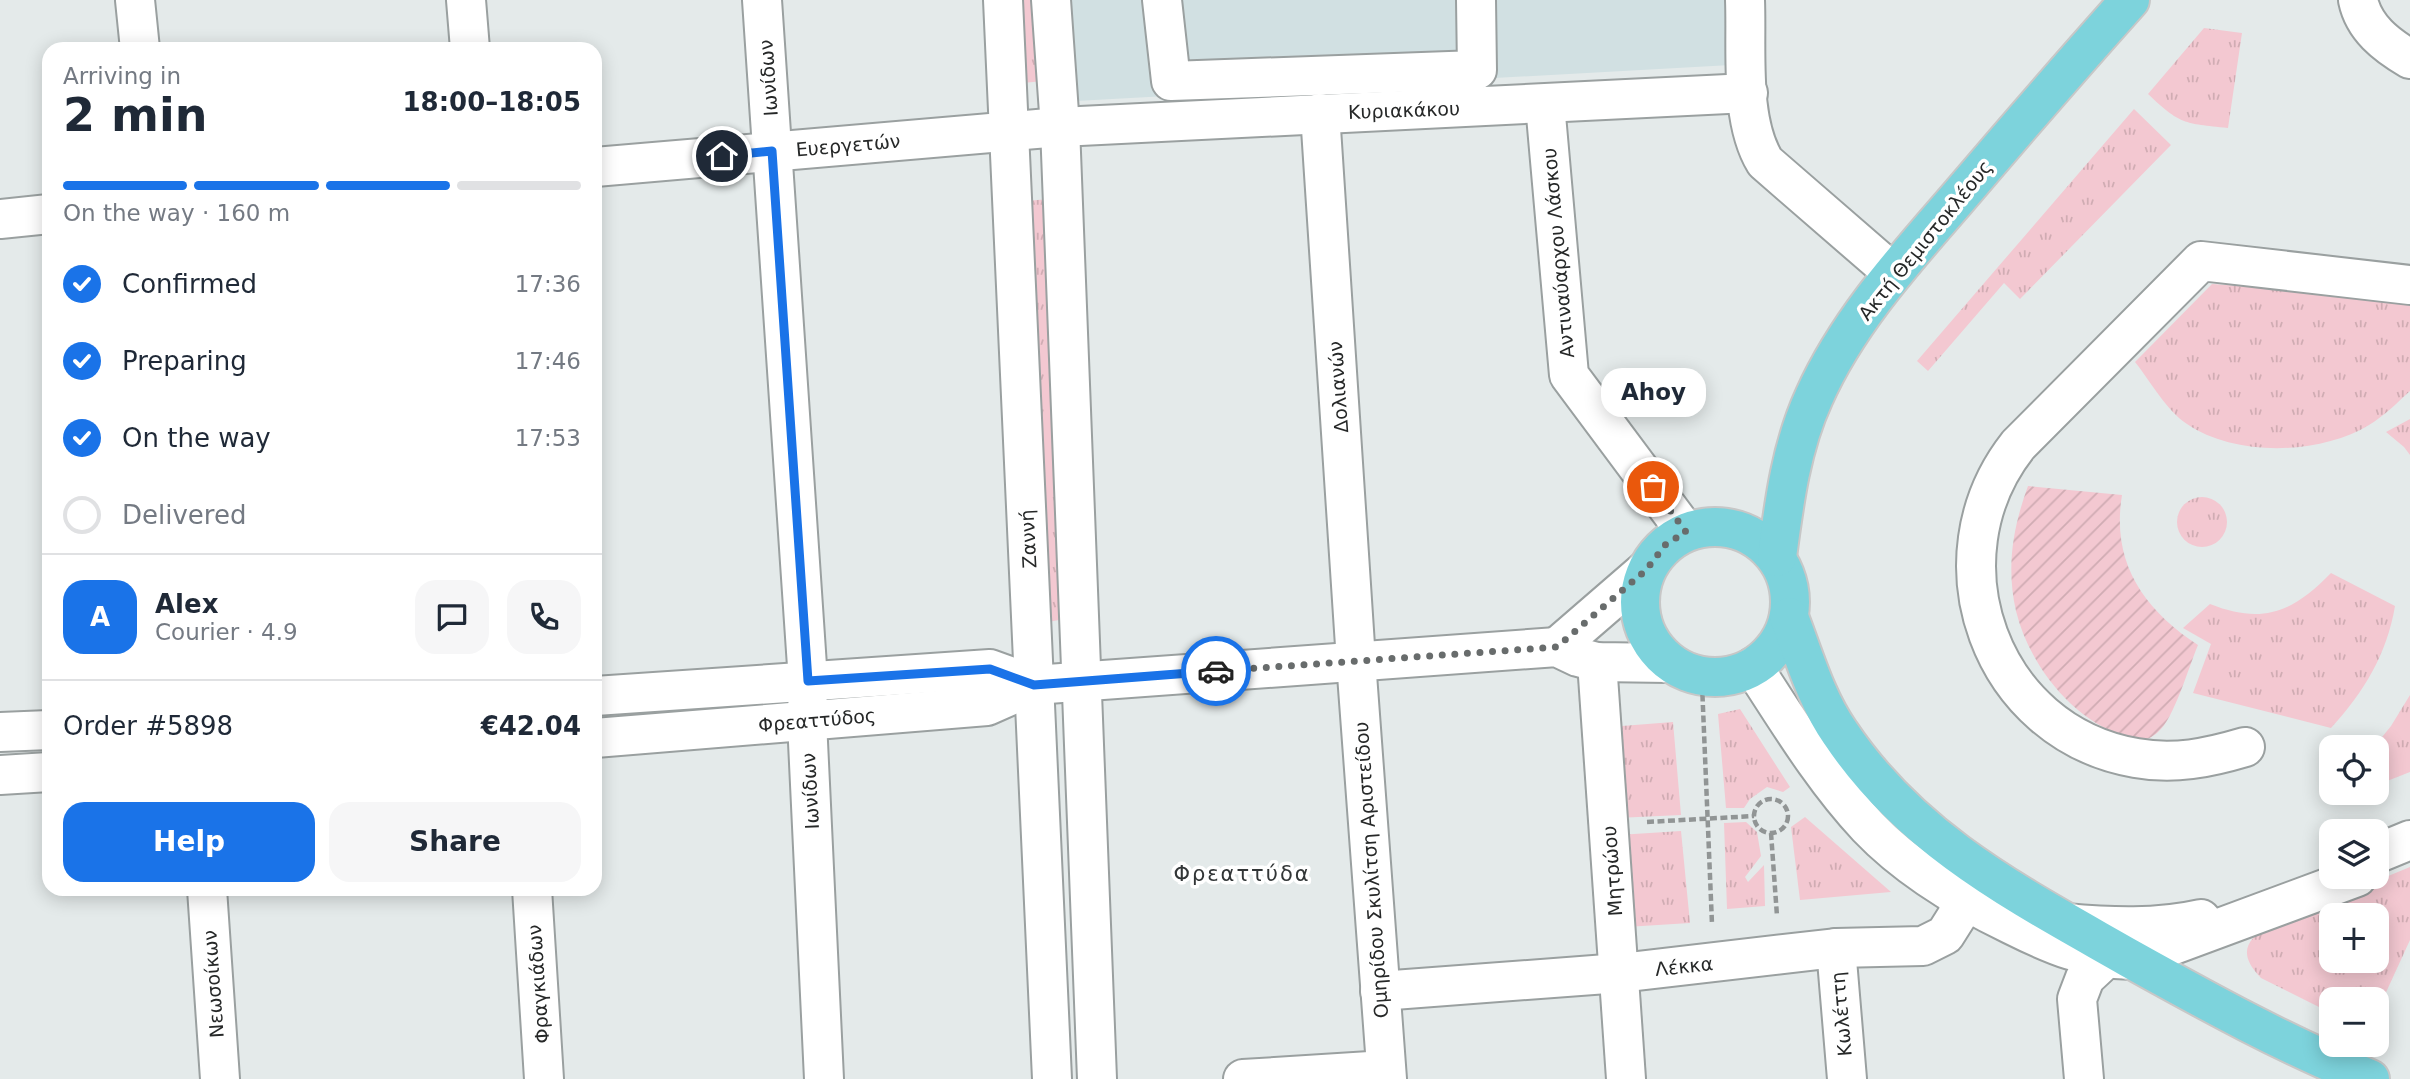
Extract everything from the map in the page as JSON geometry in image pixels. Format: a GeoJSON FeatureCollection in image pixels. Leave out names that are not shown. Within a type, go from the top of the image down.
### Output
{"type":"FeatureCollection","features":[{"type":"Feature","properties":{"kind":"main road","name":"Ακτή Θεμιστοκλέους"},"geometry":{"type":"LineString","coordinates":[[1777,557],[1790,472],[1802,426],[1813,398],[1849,335],[1893,273],[2060,77],[2130,0]]}},
{"type":"Feature","properties":{"kind":"main road"},"geometry":{"type":"LineString","coordinates":[[1710,527],[1735,529],[1757,539],[1777,557],[1787,577],[1791,602],[1790,617],[1779,642],[1768,657],[1737,675],[1686,670],[1653,647],[1643,627],[1639,605],[1646,570],[1666,544],[1686,532],[1710,527]]}},
{"type":"Feature","properties":{"kind":"main road"},"geometry":{"type":"LineString","coordinates":[[1790,617],[1820,698],[1839,732],[1895,802],[1940,842],[2050,913],[2113,959],[2311,1067],[2370,1079]]}},
{"type":"Feature","properties":{"kind":"street"},"geometry":{"type":"LineString","coordinates":[[135,0],[139,42]]}},
{"type":"Feature","properties":{"kind":"street"},"geometry":{"type":"LineString","coordinates":[[466,0],[469,42]]}},
{"type":"Feature","properties":{"kind":"street","name":"Ιωνίδων"},"geometry":{"type":"LineString","coordinates":[[762,0],[808,681],[807,721],[824,1079]]}},
{"type":"Feature","properties":{"kind":"street","name":"Ζαννή"},"geometry":{"type":"LineString","coordinates":[[1003,0],[1052,1079]]}},
{"type":"Feature","properties":{"kind":"street"},"geometry":{"type":"LineString","coordinates":[[1051,0],[1060,127],[1097,1079]]}},
{"type":"Feature","properties":{"kind":"street"},"geometry":{"type":"LineString","coordinates":[[1162,0],[1171,82],[1477,69],[1476,0]]}},
{"type":"Feature","properties":{"kind":"street"},"geometry":{"type":"LineString","coordinates":[[1745,0],[1748,93],[1754,139],[1765,162],[1893,273]]}},
{"type":"Feature","properties":{"kind":"street"},"geometry":{"type":"LineString","coordinates":[[2358,0],[2360,12],[2377,36],[2390,48],[2410,59]]}},
{"type":"Feature","properties":{"kind":"street","name":"Κυριακάκου"},"geometry":{"type":"LineString","coordinates":[[1060,127],[1748,93]]}},
{"type":"Feature","properties":{"kind":"street","name":"Αντιναύαρχου Λάσκου"},"geometry":{"type":"LineString","coordinates":[[1545,104],[1569,375],[1686,532]]}},
{"type":"Feature","properties":{"kind":"street","name":"Δολιανών"},"geometry":{"type":"LineString","coordinates":[[1320,113],[1356,661]]}},
{"type":"Feature","properties":{"kind":"street","name":"Ευεργετών"},"geometry":{"type":"LineString","coordinates":[[602,166],[1060,127]]}},
{"type":"Feature","properties":{"kind":"street"},"geometry":{"type":"LineString","coordinates":[[0,219],[42,215]]}},
{"type":"Feature","properties":{"kind":"street"},"geometry":{"type":"LineString","coordinates":[[2245,747],[2188,761],[2134,758],[2084,741],[2039,711],[2005,670],[1983,620],[1975,567],[1976,540],[1982,514],[2003,464],[2018,445],[2201,261],[2410,285]]}},
{"type":"Feature","properties":{"kind":"street"},"geometry":{"type":"LineString","coordinates":[[1557,647],[1646,570]]}},
{"type":"Feature","properties":{"kind":"street","name":"Φρεαττύδος"},"geometry":{"type":"LineString","coordinates":[[602,736],[987,706],[1034,685],[1557,647],[1597,662],[1686,670]]}},
{"type":"Feature","properties":{"kind":"street","name":"Ομηρίδου Σκυλίτση Αριστείδου"},"geometry":{"type":"LineString","coordinates":[[1356,661],[1387,1074]]}},
{"type":"Feature","properties":{"kind":"street","name":"Μητρώου"},"geometry":{"type":"LineString","coordinates":[[1597,662],[1626,1079]]}},
{"type":"Feature","properties":{"kind":"street"},"geometry":{"type":"LineString","coordinates":[[1753,667],[1809,752],[1868,828],[1901,857],[1961,898],[2041,939],[2113,959]]}},
{"type":"Feature","properties":{"kind":"street","name":"Φρεαττύδος"},"geometry":{"type":"LineString","coordinates":[[602,696],[990,669],[1034,685]]}},
{"type":"Feature","properties":{"kind":"street"},"geometry":{"type":"LineString","coordinates":[[0,732],[42,730]]}},
{"type":"Feature","properties":{"kind":"street"},"geometry":{"type":"LineString","coordinates":[[0,775],[42,772]]}},
{"type":"Feature","properties":{"kind":"street"},"geometry":{"type":"LineString","coordinates":[[2389,849],[2410,841]]}},
{"type":"Feature","properties":{"kind":"street"},"geometry":{"type":"LineString","coordinates":[[2389,865],[2410,857]]}},
{"type":"Feature","properties":{"kind":"street"},"geometry":{"type":"LineString","coordinates":[[2050,913],[2096,926],[2174,925],[2225,914],[2319,877]]}},
{"type":"Feature","properties":{"kind":"street"},"geometry":{"type":"LineString","coordinates":[[2084,1079],[2077,999],[2085,978],[2113,959],[2321,889]]}},
{"type":"Feature","properties":{"kind":"street","name":"Νεωσοίκων"},"geometry":{"type":"LineString","coordinates":[[207,896],[220,1079]]}},
{"type":"Feature","properties":{"kind":"street","name":"Φραγκιάδων"},"geometry":{"type":"LineString","coordinates":[[532,896],[544,1079]]}},
{"type":"Feature","properties":{"kind":"street","name":"Λέκκα"},"geometry":{"type":"LineString","coordinates":[[1380,991],[1620,973],[1836,948],[1923,946],[1945,936],[1957,916],[1961,898]]}},
{"type":"Feature","properties":{"kind":"street","name":"Κωλέττη"},"geometry":{"type":"LineString","coordinates":[[1836,948],[1847,1079]]}},
{"type":"Feature","properties":{"kind":"street"},"geometry":{"type":"LineString","coordinates":[[1243,1079],[1387,1074]]}},
{"type":"Feature","properties":{"kind":"path"},"geometry":{"type":"LineString","coordinates":[[1686,670],[1707,817],[1713,963]]}},
{"type":"Feature","properties":{"kind":"path"},"geometry":{"type":"LineString","coordinates":[[1772,798],[1781,801],[1789,816],[1780,831],[1771,833],[1762,831],[1754,816],[1757,807],[1764,800],[1772,798]]}},
{"type":"Feature","properties":{"kind":"path"},"geometry":{"type":"LineString","coordinates":[[1608,825],[1754,816]]}},
{"type":"Feature","properties":{"kind":"path"},"geometry":{"type":"LineString","coordinates":[[1771,833],[1780,954]]}},
{"type":"Feature","properties":{"kind":"shaded area"},"geometry":{"type":"Polygon","coordinates":[[[1071,0],[1728,0],[1731,65],[1076,101],[1071,0]]]}},
{"type":"Feature","properties":{"kind":"green space"},"geometry":{"type":"Polygon","coordinates":[[[1019,0],[1039,0],[1043,81],[1023,83],[1019,0]]]}},
{"type":"Feature","properties":{"kind":"green space"},"geometry":{"type":"Polygon","coordinates":[[[2204,28],[2242,33],[2228,128],[2183,121],[2148,94],[2204,28]]]}},
{"type":"Feature","properties":{"kind":"green space"},"geometry":{"type":"Polygon","coordinates":[[[2134,109],[2171,145],[2020,299],[2004,283],[1928,371],[1917,361],[2134,109]]]}},
{"type":"Feature","properties":{"kind":"green space"},"geometry":{"type":"Polygon","coordinates":[[[1048,199],[1064,619],[1043,623],[1027,201],[1048,199]]]}},
{"type":"Feature","properties":{"kind":"green space"},"geometry":{"type":"Polygon","coordinates":[[[2212,284],[2410,298],[2410,391],[2369,425],[2327,442],[2303,447],[2253,447],[2207,435],[2187,424],[2172,411],[2135,362],[2212,284]]]}},
{"type":"Feature","properties":{"kind":"green space"},"geometry":{"type":"Polygon","coordinates":[[[2410,419],[2410,455],[2386,432],[2410,419]]]}},
{"type":"Feature","properties":{"kind":"green space"},"geometry":{"type":"Polygon","coordinates":[[[2028,486],[2122,495],[2122,542],[2135,582],[2161,616],[2198,645],[2170,716],[2150,738],[2124,736],[2087,717],[2055,687],[2031,650],[2016,611],[2011,563],[2018,517],[2028,486]]]}},
{"type":"Feature","properties":{"kind":"green space"},"geometry":{"type":"Polygon","coordinates":[[[2202,497],[2220,504],[2227,522],[2220,540],[2202,547],[2184,540],[2177,522],[2184,504],[2202,497]]]}},
{"type":"Feature","properties":{"kind":"green space"},"geometry":{"type":"Polygon","coordinates":[[[2331,573],[2395,606],[2380,656],[2354,701],[2331,728],[2193,693],[2211,644],[2183,628],[2210,604],[2246,614],[2276,611],[2304,597],[2331,573]]]}},
{"type":"Feature","properties":{"kind":"green space"},"geometry":{"type":"Polygon","coordinates":[[[2410,695],[2410,772],[2389,780],[2389,735],[2384,735],[2410,695]]]}},
{"type":"Feature","properties":{"kind":"green space"},"geometry":{"type":"Polygon","coordinates":[[[1740,709],[1790,787],[1783,792],[1767,787],[1750,799],[1744,808],[1726,808],[1718,714],[1740,709]]]}},
{"type":"Feature","properties":{"kind":"green space"},"geometry":{"type":"Polygon","coordinates":[[[1673,722],[1681,815],[1617,818],[1609,727],[1673,722]]]}},
{"type":"Feature","properties":{"kind":"green space"},"geometry":{"type":"Polygon","coordinates":[[[1805,817],[1891,892],[1800,900],[1791,827],[1805,817]]]}},
{"type":"Feature","properties":{"kind":"green space"},"geometry":{"type":"Polygon","coordinates":[[[1746,822],[1757,832],[1761,856],[1745,877],[1748,882],[1764,865],[1765,906],[1727,909],[1724,823],[1746,822]]]}},
{"type":"Feature","properties":{"kind":"green space"},"geometry":{"type":"Polygon","coordinates":[[[1681,831],[1690,923],[1626,927],[1618,835],[1681,831]]]}},
{"type":"Feature","properties":{"kind":"green space"},"geometry":{"type":"Polygon","coordinates":[[[2410,867],[2410,940],[2388,987],[2319,987],[2319,1007],[2261,978],[2247,955],[2247,948],[2254,937],[2269,925],[2319,904],[2319,973],[2389,973],[2389,903],[2322,903],[2357,889],[2389,889],[2389,876],[2410,867]]]}},
{"type":"Feature","properties":{"kind":"way so far"},"geometry":{"type":"LineString","coordinates":[[1216,671],[1557,647],[1646,570],[1666,544],[1686,532],[1653,487]]}},
{"type":"Feature","properties":{"kind":"place","name":"Ahoy"},"geometry":{"type":"Point","coordinates":[1653,487]}},
{"type":"Feature","properties":{"kind":"district","name":"Φρεαττύδα"},"geometry":{"type":"Point","coordinates":[1242,874]}},
{"type":"Feature","properties":{"kind":"route"},"geometry":{"type":"LineString","coordinates":[[722,156],[772,151],[808,681],[990,669],[1034,685],[1216,671]]}}]}
